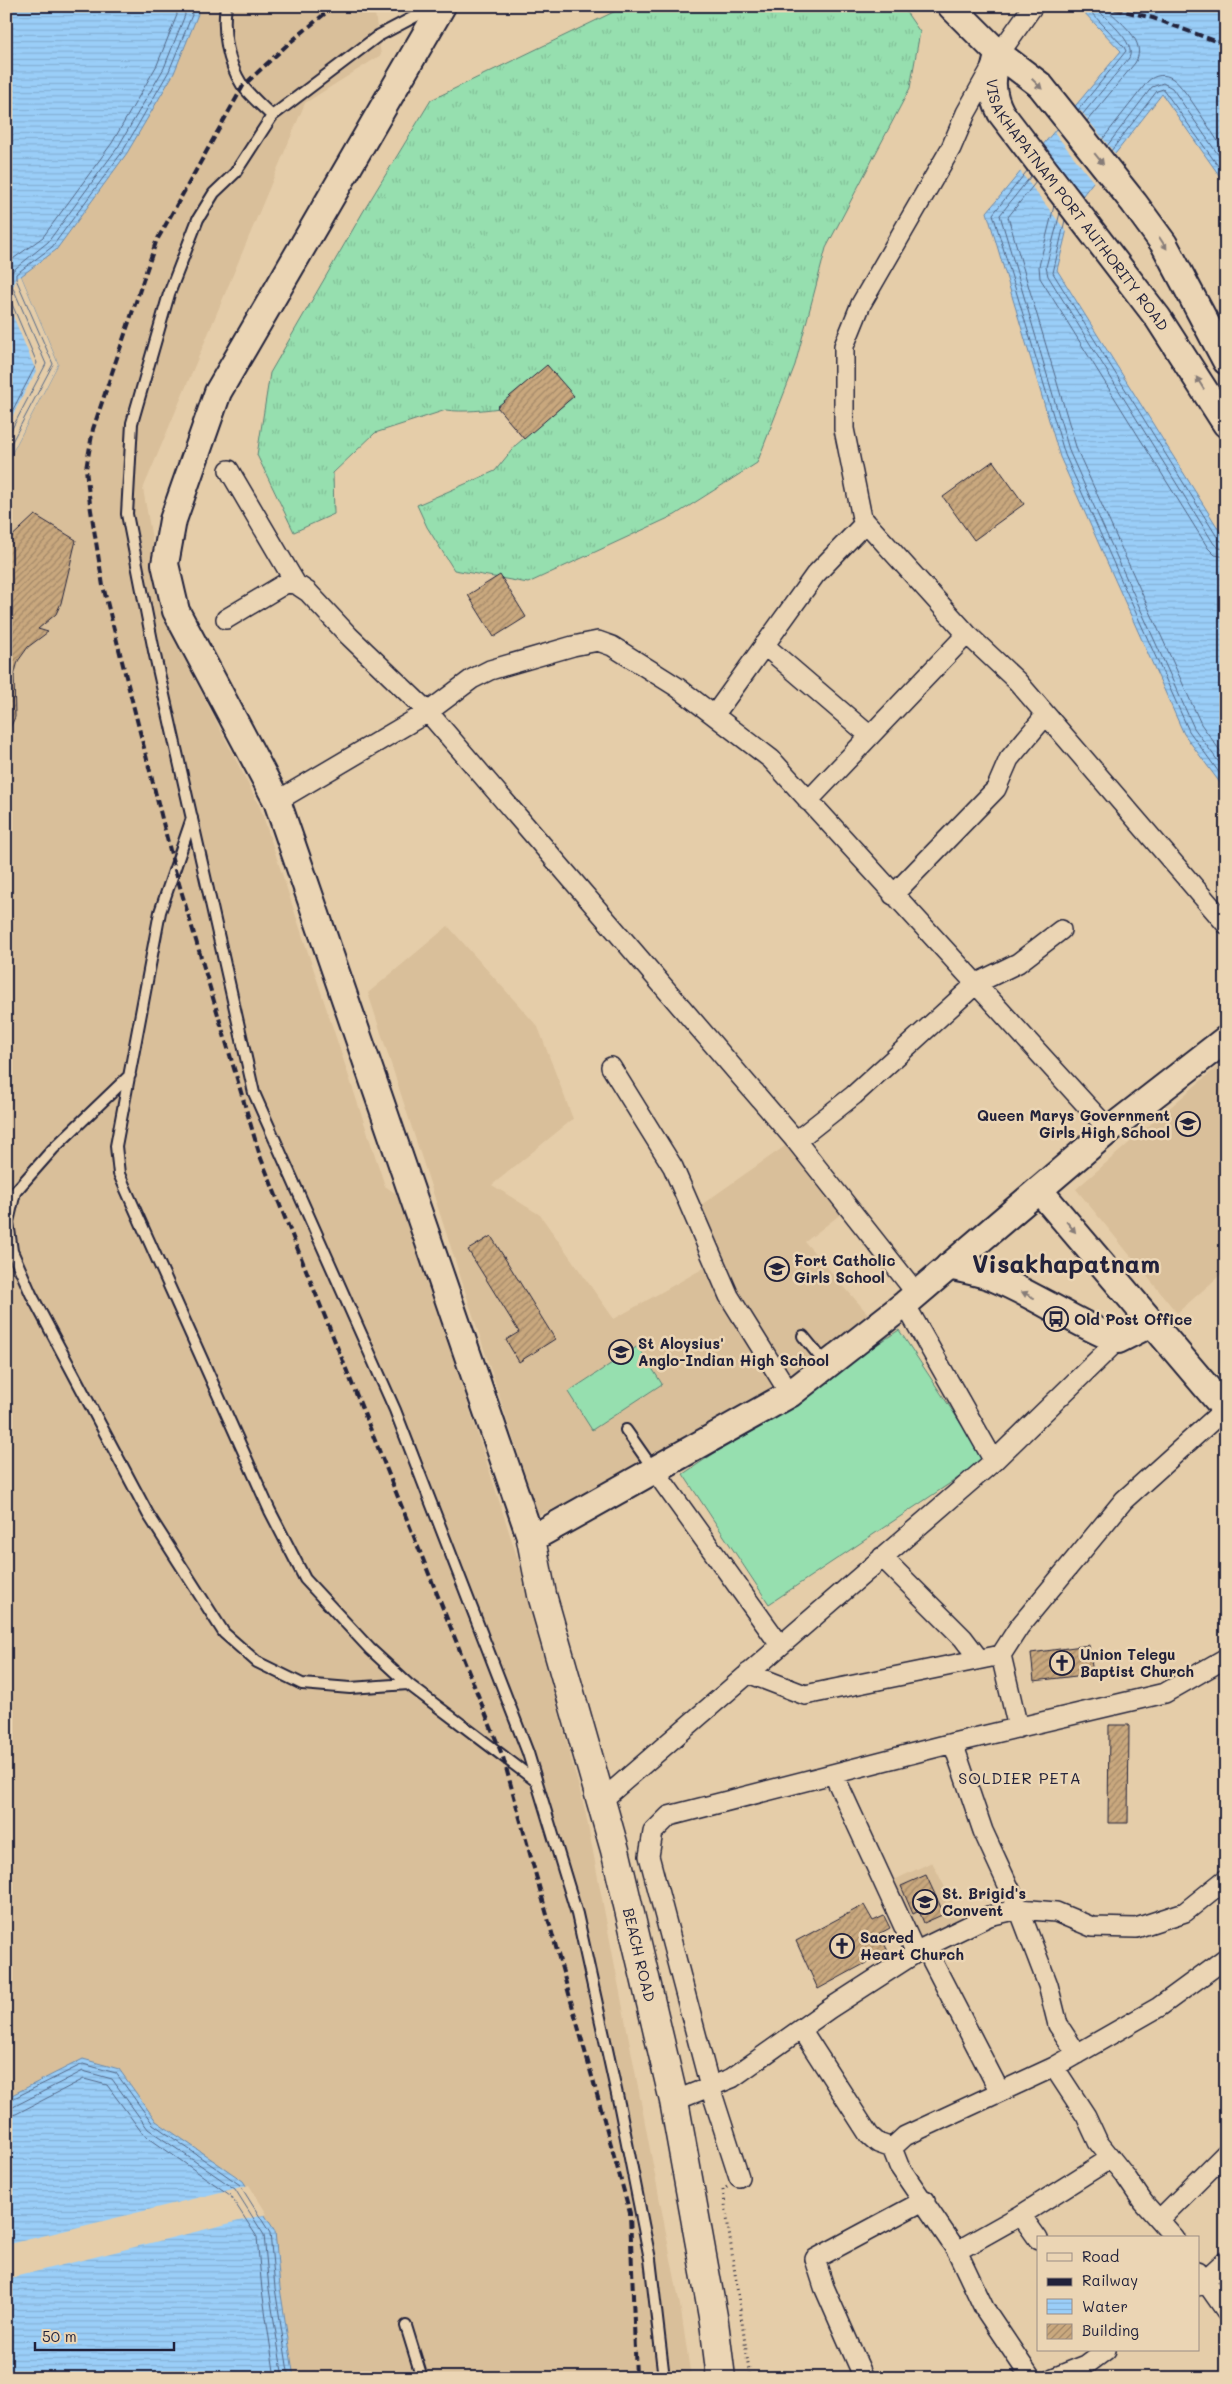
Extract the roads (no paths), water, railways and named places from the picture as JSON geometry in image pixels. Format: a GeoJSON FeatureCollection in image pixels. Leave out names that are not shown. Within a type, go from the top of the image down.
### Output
{"type":"FeatureCollection","features":[{"type":"Feature","properties":{"kind":"main road","name":"BEACH ROAD"},"geometry":{"type":"LineString","coordinates":[[531,1539],[542,1595],[615,1850],[674,2101],[714,2322],[721,2378]]}},
{"type":"Feature","properties":{"kind":"street"},"geometry":{"type":"LineString","coordinates":[[442,6],[218,392],[173,520],[164,564],[176,611],[277,800],[531,1539],[790,1394],[911,1299],[1109,1130],[1226,1039]]}},
{"type":"Feature","properties":{"kind":"street"},"geometry":{"type":"LineString","coordinates":[[951,6],[999,54]]}},
{"type":"Feature","properties":{"kind":"street"},"geometry":{"type":"LineString","coordinates":[[1033,6],[999,54],[966,113],[951,148],[861,304],[844,346],[844,429],[862,518],[967,634],[1017,681],[1226,924]]}},
{"type":"Feature","properties":{"kind":"street","name":"VISAKHAPATNAM PORT AUTHORITY ROAD"},"geometry":{"type":"LineString","coordinates":[[1226,361],[1164,244],[1134,203],[1040,85],[999,54],[993,72],[992,88],[1001,113],[1158,318],[1226,424]]}},
{"type":"Feature","properties":{"kind":"street"},"geometry":{"type":"LineString","coordinates":[[229,470],[296,584],[308,592],[349,636],[428,712],[796,1141],[911,1299],[994,1461]]}},
{"type":"Feature","properties":{"kind":"street"},"geometry":{"type":"LineString","coordinates":[[714,714],[815,575],[866,522]]}},
{"type":"Feature","properties":{"kind":"street"},"geometry":{"type":"LineString","coordinates":[[226,619],[286,583],[296,584]]}},
{"type":"Feature","properties":{"kind":"street"},"geometry":{"type":"LineString","coordinates":[[808,800],[967,634]]}},
{"type":"Feature","properties":{"kind":"street"},"geometry":{"type":"LineString","coordinates":[[277,800],[428,712],[472,679],[490,670],[598,641],[620,651],[714,714],[771,759],[1109,1130]]}},
{"type":"Feature","properties":{"kind":"street"},"geometry":{"type":"LineString","coordinates":[[764,645],[870,736]]}},
{"type":"Feature","properties":{"kind":"street"},"geometry":{"type":"LineString","coordinates":[[893,895],[996,789],[1009,759],[1046,715]]}},
{"type":"Feature","properties":{"kind":"street"},"geometry":{"type":"LineString","coordinates":[[796,1141],[854,1095],[977,983],[1018,963],[1061,930]]}},
{"type":"Feature","properties":{"kind":"street"},"geometry":{"type":"LineString","coordinates":[[611,1067],[673,1167],[729,1296],[790,1394]]}},
{"type":"Feature","properties":{"kind":"street"},"geometry":{"type":"LineString","coordinates":[[748,1673],[805,1695],[1001,1655],[1019,1627],[1124,1500],[1225,1409],[1039,1190]]}},
{"type":"Feature","properties":{"kind":"street"},"geometry":{"type":"LineString","coordinates":[[949,1266],[993,1278],[1046,1304],[1091,1330],[1118,1340]]}},
{"type":"Feature","properties":{"kind":"street"},"geometry":{"type":"LineString","coordinates":[[601,1801],[994,1461],[1118,1340],[1152,1323]]}},
{"type":"Feature","properties":{"kind":"street"},"geometry":{"type":"LineString","coordinates":[[655,1471],[780,1645]]}},
{"type":"Feature","properties":{"kind":"street"},"geometry":{"type":"LineString","coordinates":[[882,1557],[962,1638],[979,1660]]}},
{"type":"Feature","properties":{"kind":"street"},"geometry":{"type":"LineString","coordinates":[[1001,1655],[1018,1728]]}},
{"type":"Feature","properties":{"kind":"street"},"geometry":{"type":"LineString","coordinates":[[739,2177],[710,2087],[649,1856],[653,1832],[669,1816],[953,1743],[1165,1693],[1226,1658]]}},
{"type":"Feature","properties":{"kind":"street"},"geometry":{"type":"LineString","coordinates":[[953,1743],[983,1831],[1019,1909],[1048,1985],[1058,2025],[1077,2054]]}},
{"type":"Feature","properties":{"kind":"street"},"geometry":{"type":"LineString","coordinates":[[834,1775],[920,1950],[1000,2092]]}},
{"type":"Feature","properties":{"kind":"street"},"geometry":{"type":"LineString","coordinates":[[674,2101],[732,2078],[801,2029],[920,1950],[989,1916],[1019,1909],[1056,1912],[1092,1927],[1136,1928],[1185,1912],[1226,1879]]}},
{"type":"Feature","properties":{"kind":"street"},"geometry":{"type":"LineString","coordinates":[[892,2148],[904,2136],[1054,2068],[1159,2008],[1226,1958]]}},
{"type":"Feature","properties":{"kind":"street"},"geometry":{"type":"LineString","coordinates":[[801,2029],[869,2135],[878,2143],[892,2148],[899,2166],[925,2200],[957,2250],[984,2308],[1031,2378]]}},
{"type":"Feature","properties":{"kind":"street"},"geometry":{"type":"LineString","coordinates":[[1054,2068],[1086,2116],[1098,2142],[1173,2236]]}},
{"type":"Feature","properties":{"kind":"street"},"geometry":{"type":"LineString","coordinates":[[1159,2220],[1226,2153]]}},
{"type":"Feature","properties":{"kind":"street"},"geometry":{"type":"LineString","coordinates":[[957,2250],[1021,2215],[1111,2158]]}},
{"type":"Feature","properties":{"kind":"street"},"geometry":{"type":"LineString","coordinates":[[864,2378],[824,2287],[815,2258],[925,2200]]}},
{"type":"Feature","properties":{"kind":"street"},"geometry":{"type":"LineString","coordinates":[[1021,2215],[1037,2238]]}},
{"type":"Feature","properties":{"kind":"street"},"geometry":{"type":"LineString","coordinates":[[1226,2260],[1200,2279],[1226,2311]]}},
{"type":"Feature","properties":{"kind":"street"},"geometry":{"type":"LineString","coordinates":[[1053,2378],[1095,2360]]}},
{"type":"Feature","properties":{"kind":"lane"},"geometry":{"type":"LineString","coordinates":[[226,6],[228,54],[243,86],[272,116]]}},
{"type":"Feature","properties":{"kind":"lane"},"geometry":{"type":"LineString","coordinates":[[435,6],[378,36],[272,116],[235,173],[214,193],[198,218],[169,294],[132,424],[127,514],[154,651],[254,1093],[396,1410],[528,1753],[577,1914],[620,2108],[650,2259],[664,2378]]}},
{"type":"Feature","properties":{"kind":"lane"},"geometry":{"type":"LineString","coordinates":[[192,818],[160,912],[116,1146],[120,1174],[270,1511],[305,1579],[370,1650],[408,1684],[536,1781]]}},
{"type":"Feature","properties":{"kind":"lane"},"geometry":{"type":"LineString","coordinates":[[130,1074],[53,1149],[15,1192],[8,1222],[12,1251],[31,1294],[148,1514],[224,1633],[257,1662],[302,1684],[350,1688],[408,1684]]}},
{"type":"Feature","properties":{"kind":"lane"},"geometry":{"type":"LineString","coordinates":[[803,1336],[827,1365]]}},
{"type":"Feature","properties":{"kind":"lane"},"geometry":{"type":"LineString","coordinates":[[626,1430],[655,1471]]}},
{"type":"Feature","properties":{"kind":"lane"},"geometry":{"type":"LineString","coordinates":[[406,2326],[422,2378]]}},
{"type":"Feature","properties":{"kind":"water"},"geometry":{"type":"Polygon","coordinates":[[[6,6],[194,6],[198,14],[174,73],[127,153],[56,250],[21,276],[58,364],[6,464],[6,6]]]}},
{"type":"Feature","properties":{"kind":"water"},"geometry":{"type":"Polygon","coordinates":[[[1078,6],[1226,6],[1226,185],[1162,94],[1072,209],[1057,270],[1226,541],[1226,791],[1184,734],[1060,457],[987,212],[1121,51],[1078,6]]]}},
{"type":"Feature","properties":{"kind":"water"},"geometry":{"type":"Polygon","coordinates":[[[83,2059],[119,2069],[156,2121],[243,2181],[275,2231],[280,2288],[294,2378],[6,2378],[6,2098],[83,2059]]]}},
{"type":"Feature","properties":{"kind":"railway"},"geometry":{"type":"LineString","coordinates":[[334,6],[287,45],[243,86],[156,242],[93,429],[86,469],[90,504],[103,586],[175,870],[260,1156],[503,1757],[630,2213],[636,2378]]}},
{"type":"Feature","properties":{"kind":"railway"},"geometry":{"type":"LineString","coordinates":[[1103,6],[1153,18],[1226,45]]}},
{"type":"Feature","properties":{"kind":"place","name":"Queen Marys Government Girls High School"},"geometry":{"type":"Point","coordinates":[1188,1124]}},
{"type":"Feature","properties":{"kind":"place","name":"Fort Catholic Girls School"},"geometry":{"type":"Point","coordinates":[777,1269]}},
{"type":"Feature","properties":{"kind":"place","name":"Old Post Office"},"geometry":{"type":"Point","coordinates":[1056,1319]}},
{"type":"Feature","properties":{"kind":"place","name":"St Aloysius' Anglo-Indian High School"},"geometry":{"type":"Point","coordinates":[621,1352]}},
{"type":"Feature","properties":{"kind":"place","name":"Union Telegu Baptist Church"},"geometry":{"type":"Point","coordinates":[1062,1663]}},
{"type":"Feature","properties":{"kind":"place","name":"St. Brigid's Convent"},"geometry":{"type":"Point","coordinates":[925,1902]}},
{"type":"Feature","properties":{"kind":"place","name":"Sacred Heart Church"},"geometry":{"type":"Point","coordinates":[842,1946]}},
{"type":"Feature","properties":{"kind":"district","name":"Visakhapatnam"},"geometry":{"type":"Point","coordinates":[1066,1263]}},
{"type":"Feature","properties":{"kind":"district","name":"SOLDIER PETA"},"geometry":{"type":"Point","coordinates":[1020,1777]}}]}
